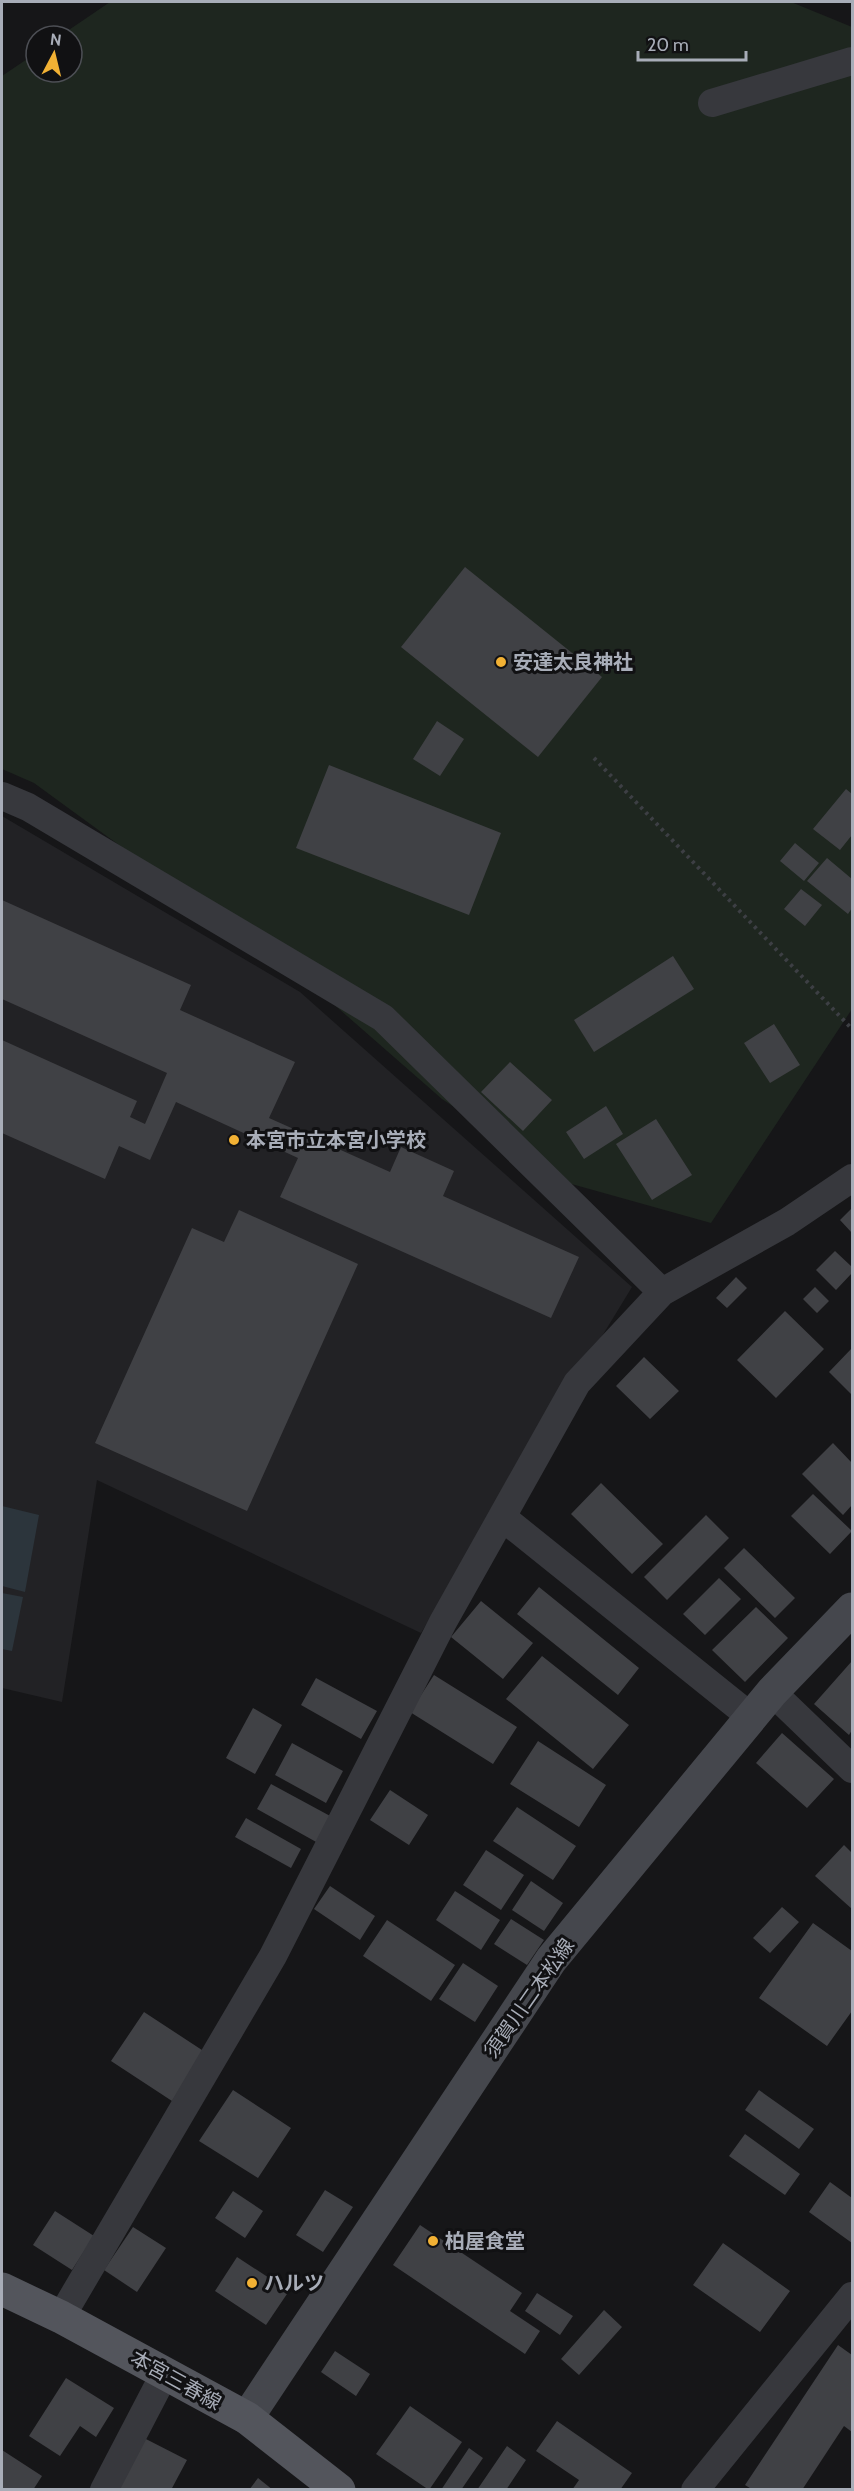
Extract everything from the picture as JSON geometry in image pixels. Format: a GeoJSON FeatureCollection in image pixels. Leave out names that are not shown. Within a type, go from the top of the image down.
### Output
{"type":"FeatureCollection","features":[{"type":"Feature","properties":{"kind":"main road","name":"須賀川二本松線"},"geometry":{"type":"LineString","coordinates":[[247,2418],[551,1960],[772,1692],[852,1609]]}},
{"type":"Feature","properties":{"kind":"main road","name":"本宮三春線"},"geometry":{"type":"LineString","coordinates":[[2,2289],[61,2317],[247,2418],[339,2490]]}},
{"type":"Feature","properties":{"kind":"street"},"geometry":{"type":"LineString","coordinates":[[712,103],[852,60]]}},
{"type":"Feature","properties":{"kind":"street"},"geometry":{"type":"LineString","coordinates":[[2,795],[28,807],[383,1018],[662,1292]]}},
{"type":"Feature","properties":{"kind":"street"},"geometry":{"type":"LineString","coordinates":[[61,2317],[273,1956],[443,1622],[577,1383],[662,1292],[787,1222],[852,1178]]}},
{"type":"Feature","properties":{"kind":"street"},"geometry":{"type":"LineString","coordinates":[[502,1517],[751,1717]]}},
{"type":"Feature","properties":{"kind":"street"},"geometry":{"type":"LineString","coordinates":[[772,1692],[852,1769]]}},
{"type":"Feature","properties":{"kind":"street"},"geometry":{"type":"LineString","coordinates":[[695,2490],[852,2296]]}},
{"type":"Feature","properties":{"kind":"street"},"geometry":{"type":"LineString","coordinates":[[104,2490],[165,2373]]}},
{"type":"Feature","properties":{"kind":"path"},"geometry":{"type":"LineString","coordinates":[[594,758],[852,1029]]}},
{"type":"Feature","properties":{"kind":"shaded area"},"geometry":{"type":"Polygon","coordinates":[[[110,2],[791,2],[852,27],[852,1009],[711,1223],[568,1183],[442,1099],[315,988],[34,783],[2,769],[2,76],[24,61],[24,84],[84,84],[84,24],[78,24],[110,2]]]}},
{"type":"Feature","properties":{"kind":"shaded area","name":"本宮市立本宮小学校"},"geometry":{"type":"Polygon","coordinates":[[[2,816],[300,992],[632,1287],[421,1633],[97,1480],[62,1702],[2,1688],[2,816]]]}},
{"type":"Feature","properties":{"kind":"shaded area"},"geometry":{"type":"Polygon","coordinates":[[[2,1506],[39,1515],[25,1592],[2,1586],[2,1506]]]}},
{"type":"Feature","properties":{"kind":"shaded area"},"geometry":{"type":"Polygon","coordinates":[[[2,1593],[23,1597],[12,1651],[2,1649],[2,1593]]]}},
{"type":"Feature","properties":{"kind":"building","name":"安達太良神社"},"geometry":{"type":"Polygon","coordinates":[[[465,567],[602,677],[538,757],[401,647],[465,567]]]}},
{"type":"Feature","properties":{"kind":"building"},"geometry":{"type":"Polygon","coordinates":[[[437,721],[464,739],[440,776],[413,759],[437,721]]]}},
{"type":"Feature","properties":{"kind":"building"},"geometry":{"type":"Polygon","coordinates":[[[329,765],[501,833],[469,915],[296,848],[329,765]]]}},
{"type":"Feature","properties":{"kind":"building"},"geometry":{"type":"Polygon","coordinates":[[[846,789],[852,794],[852,835],[840,850],[813,829],[846,789]]]}},
{"type":"Feature","properties":{"kind":"building"},"geometry":{"type":"Polygon","coordinates":[[[795,843],[819,863],[804,881],[780,861],[795,843]]]}},
{"type":"Feature","properties":{"kind":"building"},"geometry":{"type":"Polygon","coordinates":[[[827,858],[852,879],[852,908],[848,914],[807,881],[827,858]]]}},
{"type":"Feature","properties":{"kind":"building"},"geometry":{"type":"Polygon","coordinates":[[[801,889],[822,905],[805,926],[784,909],[801,889]]]}},
{"type":"Feature","properties":{"kind":"building"},"geometry":{"type":"Polygon","coordinates":[[[2,900],[191,985],[180,1010],[295,1062],[269,1118],[390,1172],[401,1147],[454,1171],[443,1196],[579,1257],[551,1318],[280,1197],[298,1158],[176,1102],[150,1160],[119,1146],[105,1179],[2,1133],[2,1040],[137,1101],[130,1117],[145,1124],[167,1073],[2,999],[2,900]]]}},
{"type":"Feature","properties":{"kind":"building"},"geometry":{"type":"Polygon","coordinates":[[[673,956],[694,989],[594,1052],[574,1020],[673,956]]]}},
{"type":"Feature","properties":{"kind":"building"},"geometry":{"type":"Polygon","coordinates":[[[774,1024],[800,1065],[770,1083],[744,1043],[774,1024]]]}},
{"type":"Feature","properties":{"kind":"building"},"geometry":{"type":"Polygon","coordinates":[[[510,1062],[552,1100],[523,1131],[481,1092],[510,1062]]]}},
{"type":"Feature","properties":{"kind":"building"},"geometry":{"type":"Polygon","coordinates":[[[606,1106],[623,1134],[584,1159],[566,1132],[606,1106]]]}},
{"type":"Feature","properties":{"kind":"building"},"geometry":{"type":"Polygon","coordinates":[[[656,1119],[692,1175],[652,1200],[616,1144],[656,1119]]]}},
{"type":"Feature","properties":{"kind":"building"},"geometry":{"type":"Polygon","coordinates":[[[852,1208],[852,1233],[840,1220],[852,1208]]]}},
{"type":"Feature","properties":{"kind":"building"},"geometry":{"type":"Polygon","coordinates":[[[239,1210],[358,1264],[247,1511],[95,1443],[192,1228],[224,1242],[239,1210]]]}},
{"type":"Feature","properties":{"kind":"building"},"geometry":{"type":"Polygon","coordinates":[[[835,1251],[852,1267],[852,1273],[836,1290],[816,1270],[835,1251]]]}},
{"type":"Feature","properties":{"kind":"building"},"geometry":{"type":"Polygon","coordinates":[[[736,1277],[747,1288],[727,1308],[716,1298],[736,1277]]]}},
{"type":"Feature","properties":{"kind":"building"},"geometry":{"type":"Polygon","coordinates":[[[815,1287],[829,1301],[817,1313],[803,1299],[815,1287]]]}},
{"type":"Feature","properties":{"kind":"building"},"geometry":{"type":"Polygon","coordinates":[[[785,1311],[824,1349],[776,1398],[737,1360],[785,1311]]]}},
{"type":"Feature","properties":{"kind":"building"},"geometry":{"type":"Polygon","coordinates":[[[852,1348],[852,1395],[829,1372],[852,1348]]]}},
{"type":"Feature","properties":{"kind":"building"},"geometry":{"type":"Polygon","coordinates":[[[644,1357],[679,1391],[650,1419],[616,1386],[644,1357]]]}},
{"type":"Feature","properties":{"kind":"building"},"geometry":{"type":"Polygon","coordinates":[[[833,1443],[852,1463],[852,1505],[843,1515],[802,1474],[833,1443]]]}},
{"type":"Feature","properties":{"kind":"building"},"geometry":{"type":"Polygon","coordinates":[[[601,1483],[663,1544],[632,1574],[571,1514],[601,1483]]]}},
{"type":"Feature","properties":{"kind":"building"},"geometry":{"type":"Polygon","coordinates":[[[813,1494],[852,1531],[830,1554],[791,1516],[813,1494]]]}},
{"type":"Feature","properties":{"kind":"building"},"geometry":{"type":"Polygon","coordinates":[[[706,1515],[729,1538],[667,1600],[644,1577],[706,1515]]]}},
{"type":"Feature","properties":{"kind":"building"},"geometry":{"type":"Polygon","coordinates":[[[744,1548],[795,1598],[775,1618],[724,1568],[744,1548]]]}},
{"type":"Feature","properties":{"kind":"building"},"geometry":{"type":"Polygon","coordinates":[[[719,1578],[741,1599],[705,1635],[683,1614],[719,1578]]]}},
{"type":"Feature","properties":{"kind":"building"},"geometry":{"type":"Polygon","coordinates":[[[539,1587],[639,1668],[618,1695],[517,1614],[539,1587]]]}},
{"type":"Feature","properties":{"kind":"building"},"geometry":{"type":"Polygon","coordinates":[[[481,1601],[533,1643],[503,1679],[451,1637],[481,1601]]]}},
{"type":"Feature","properties":{"kind":"building"},"geometry":{"type":"Polygon","coordinates":[[[756,1607],[788,1638],[745,1682],[712,1650],[756,1607]]]}},
{"type":"Feature","properties":{"kind":"building"},"geometry":{"type":"Polygon","coordinates":[[[542,1656],[629,1725],[593,1769],[506,1699],[542,1656]]]}},
{"type":"Feature","properties":{"kind":"building"},"geometry":{"type":"Polygon","coordinates":[[[852,1661],[852,1730],[849,1735],[814,1704],[852,1661]]]}},
{"type":"Feature","properties":{"kind":"building"},"geometry":{"type":"Polygon","coordinates":[[[434,1675],[517,1727],[493,1764],[410,1712],[434,1675]]]}},
{"type":"Feature","properties":{"kind":"building"},"geometry":{"type":"Polygon","coordinates":[[[316,1678],[377,1711],[361,1739],[301,1705],[316,1678]]]}},
{"type":"Feature","properties":{"kind":"building"},"geometry":{"type":"Polygon","coordinates":[[[253,1708],[282,1725],[255,1774],[226,1758],[253,1708]]]}},
{"type":"Feature","properties":{"kind":"building"},"geometry":{"type":"Polygon","coordinates":[[[782,1733],[834,1779],[807,1808],[756,1763],[782,1733]]]}},
{"type":"Feature","properties":{"kind":"building"},"geometry":{"type":"Polygon","coordinates":[[[538,1741],[606,1785],[579,1827],[510,1784],[538,1741]]]}},
{"type":"Feature","properties":{"kind":"building"},"geometry":{"type":"Polygon","coordinates":[[[292,1743],[343,1771],[326,1803],[275,1775],[292,1743]]]}},
{"type":"Feature","properties":{"kind":"building"},"geometry":{"type":"Polygon","coordinates":[[[271,1784],[332,1817],[318,1843],[257,1809],[271,1784]]]}},
{"type":"Feature","properties":{"kind":"building"},"geometry":{"type":"Polygon","coordinates":[[[390,1790],[428,1815],[409,1845],[370,1820],[390,1790]]]}},
{"type":"Feature","properties":{"kind":"building"},"geometry":{"type":"Polygon","coordinates":[[[517,1807],[576,1846],[553,1880],[493,1841],[517,1807]]]}},
{"type":"Feature","properties":{"kind":"building"},"geometry":{"type":"Polygon","coordinates":[[[246,1818],[301,1849],[291,1868],[235,1837],[246,1818]]]}},
{"type":"Feature","properties":{"kind":"building"},"geometry":{"type":"Polygon","coordinates":[[[844,1845],[852,1853],[852,1909],[815,1876],[844,1845]]]}},
{"type":"Feature","properties":{"kind":"building"},"geometry":{"type":"Polygon","coordinates":[[[486,1850],[524,1875],[501,1910],[463,1885],[486,1850]]]}},
{"type":"Feature","properties":{"kind":"building"},"geometry":{"type":"Polygon","coordinates":[[[531,1881],[563,1903],[544,1931],[512,1910],[531,1881]]]}},
{"type":"Feature","properties":{"kind":"building"},"geometry":{"type":"Polygon","coordinates":[[[330,1886],[375,1916],[360,1940],[314,1909],[330,1886]]]}},
{"type":"Feature","properties":{"kind":"building"},"geometry":{"type":"Polygon","coordinates":[[[455,1891],[500,1920],[481,1950],[436,1920],[455,1891]]]}},
{"type":"Feature","properties":{"kind":"building"},"geometry":{"type":"Polygon","coordinates":[[[782,1907],[799,1922],[770,1953],[753,1938],[782,1907]]]}},
{"type":"Feature","properties":{"kind":"building"},"geometry":{"type":"Polygon","coordinates":[[[511,1919],[544,1940],[527,1965],[494,1944],[511,1919]]]}},
{"type":"Feature","properties":{"kind":"building"},"geometry":{"type":"Polygon","coordinates":[[[387,1920],[455,1965],[431,2001],[363,1956],[387,1920]]]}},
{"type":"Feature","properties":{"kind":"building"},"geometry":{"type":"Polygon","coordinates":[[[813,1923],[852,1951],[852,2011],[827,2046],[759,1998],[813,1923]]]}},
{"type":"Feature","properties":{"kind":"building"},"geometry":{"type":"Polygon","coordinates":[[[463,1963],[498,1986],[475,2022],[439,1999],[463,1963]]]}},
{"type":"Feature","properties":{"kind":"building"},"geometry":{"type":"Polygon","coordinates":[[[144,2012],[205,2052],[172,2101],[111,2061],[144,2012]]]}},
{"type":"Feature","properties":{"kind":"building"},"geometry":{"type":"Polygon","coordinates":[[[233,2090],[291,2128],[258,2178],[199,2141],[233,2090]]]}},
{"type":"Feature","properties":{"kind":"building"},"geometry":{"type":"Polygon","coordinates":[[[759,2090],[814,2129],[799,2149],[745,2110],[759,2090]]]}},
{"type":"Feature","properties":{"kind":"building"},"geometry":{"type":"Polygon","coordinates":[[[745,2134],[800,2174],[785,2195],[729,2156],[745,2134]]]}},
{"type":"Feature","properties":{"kind":"building"},"geometry":{"type":"Polygon","coordinates":[[[830,2182],[852,2198],[852,2243],[809,2212],[830,2182]]]}},
{"type":"Feature","properties":{"kind":"building"},"geometry":{"type":"Polygon","coordinates":[[[325,2190],[353,2207],[323,2252],[296,2235],[325,2190]]]}},
{"type":"Feature","properties":{"kind":"building"},"geometry":{"type":"Polygon","coordinates":[[[233,2191],[263,2211],[245,2238],[215,2218],[233,2191]]]}},
{"type":"Feature","properties":{"kind":"building"},"geometry":{"type":"Polygon","coordinates":[[[55,2211],[94,2236],[72,2270],[33,2245],[55,2211]]]}},
{"type":"Feature","properties":{"kind":"building"},"geometry":{"type":"Polygon","coordinates":[[[420,2225],[522,2293],[510,2311],[540,2331],[525,2354],[393,2265],[420,2225]]]}},
{"type":"Feature","properties":{"kind":"building"},"geometry":{"type":"Polygon","coordinates":[[[133,2227],[166,2248],[137,2292],[104,2270],[133,2227]]]}},
{"type":"Feature","properties":{"kind":"building"},"geometry":{"type":"Polygon","coordinates":[[[723,2243],[790,2291],[760,2332],[693,2285],[723,2243]]]}},
{"type":"Feature","properties":{"kind":"building"},"geometry":{"type":"Polygon","coordinates":[[[237,2257],[289,2291],[266,2325],[215,2291],[237,2257]]]}},
{"type":"Feature","properties":{"kind":"building"},"geometry":{"type":"Polygon","coordinates":[[[537,2293],[573,2316],[560,2335],[525,2311],[537,2293]]]}},
{"type":"Feature","properties":{"kind":"building"},"geometry":{"type":"Polygon","coordinates":[[[604,2310],[622,2327],[579,2375],[561,2359],[604,2310]]]}},
{"type":"Feature","properties":{"kind":"building"},"geometry":{"type":"Polygon","coordinates":[[[838,2345],[852,2355],[852,2432],[844,2426],[802,2490],[753,2490],[745,2485],[838,2345]]]}},
{"type":"Feature","properties":{"kind":"building"},"geometry":{"type":"Polygon","coordinates":[[[335,2351],[370,2374],[356,2396],[321,2372],[335,2351]]]}},
{"type":"Feature","properties":{"kind":"building"},"geometry":{"type":"Polygon","coordinates":[[[66,2378],[114,2408],[96,2437],[80,2426],[60,2456],[29,2436],[66,2378]]]}},
{"type":"Feature","properties":{"kind":"building"},"geometry":{"type":"Polygon","coordinates":[[[410,2406],[462,2442],[429,2490],[376,2454],[410,2406]]]}},
{"type":"Feature","properties":{"kind":"building"},"geometry":{"type":"Polygon","coordinates":[[[557,2421],[632,2473],[620,2490],[572,2490],[579,2480],[536,2451],[557,2421]]]}},
{"type":"Feature","properties":{"kind":"building"},"geometry":{"type":"Polygon","coordinates":[[[142,2437],[187,2460],[171,2490],[114,2490],[142,2437]]]}},
{"type":"Feature","properties":{"kind":"building"},"geometry":{"type":"Polygon","coordinates":[[[507,2446],[526,2460],[506,2490],[477,2490],[507,2446]]]}},
{"type":"Feature","properties":{"kind":"building"},"geometry":{"type":"Polygon","coordinates":[[[469,2448],[483,2458],[461,2490],[441,2490],[469,2448]]]}},
{"type":"Feature","properties":{"kind":"building"},"geometry":{"type":"Polygon","coordinates":[[[2,2450],[42,2476],[33,2490],[2,2488],[2,2450]]]}},
{"type":"Feature","properties":{"kind":"building"},"geometry":{"type":"Polygon","coordinates":[[[258,2478],[273,2490],[249,2490],[258,2478]]]}},
{"type":"Feature","properties":{"kind":"place","name":"安達太良神社"},"geometry":{"type":"Point","coordinates":[501,662]}},
{"type":"Feature","properties":{"kind":"place","name":"本宮市立本宮小学校"},"geometry":{"type":"Point","coordinates":[234,1140]}},
{"type":"Feature","properties":{"kind":"place","name":"柏屋食堂"},"geometry":{"type":"Point","coordinates":[433,2241]}},
{"type":"Feature","properties":{"kind":"place","name":"ハルツ"},"geometry":{"type":"Point","coordinates":[252,2283]}}]}
